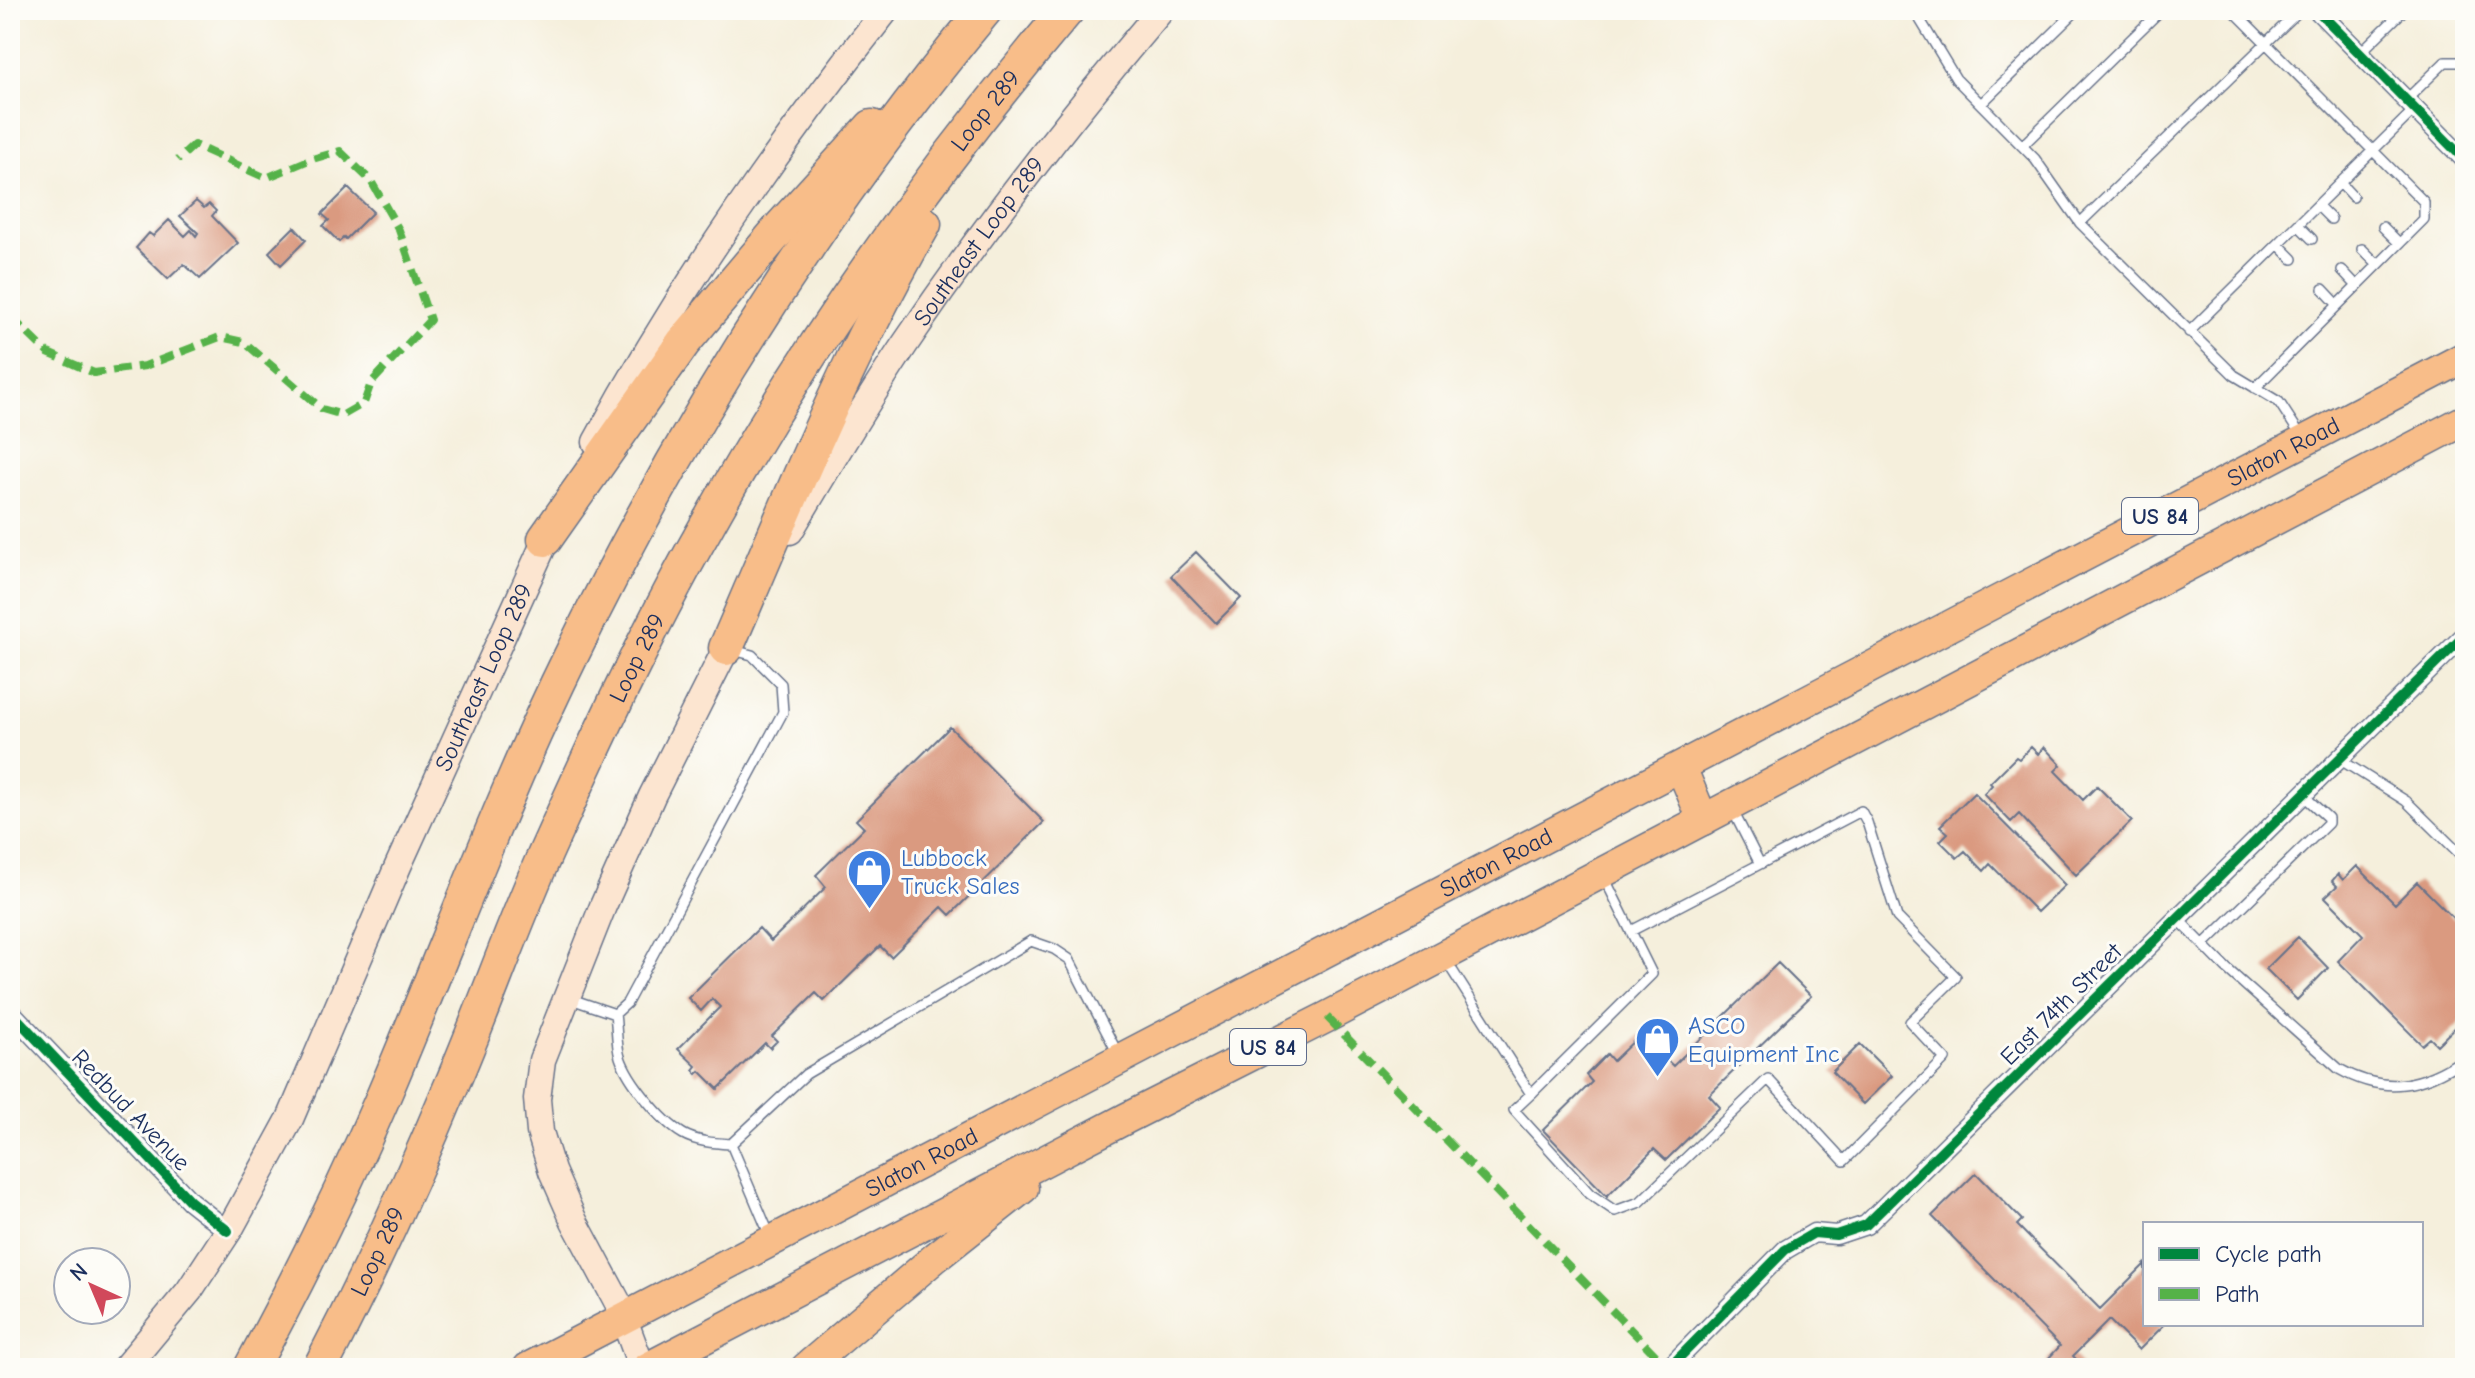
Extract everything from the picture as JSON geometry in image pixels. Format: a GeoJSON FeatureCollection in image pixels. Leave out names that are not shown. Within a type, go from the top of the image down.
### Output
{"type":"FeatureCollection","features":[{"type":"Feature","properties":{"kind":"highway"},"geometry":{"type":"LineString","coordinates":[[545,539],[683,343],[781,227],[983,10]]}},
{"type":"Feature","properties":{"kind":"highway"},"geometry":{"type":"LineString","coordinates":[[251,1368],[289,1296],[383,1097],[459,908],[568,660],[624,552],[727,371],[801,259],[983,10]]}},
{"type":"Feature","properties":{"kind":"highway","name":"Loop 289"},"geometry":{"type":"LineString","coordinates":[[320,1368],[376,1255],[454,1081],[547,851],[619,696],[705,529],[807,359],[881,251],[954,150],[1067,10]]}},
{"type":"Feature","properties":{"kind":"highway"},"geometry":{"type":"LineString","coordinates":[[726,648],[850,365],[886,291],[925,222],[1087,10]]}},
{"type":"Feature","properties":{"kind":"highway","name":"Slaton Road"},"geometry":{"type":"LineString","coordinates":[[528,1368],[2465,357]]}},
{"type":"Feature","properties":{"kind":"highway","name":"US 84"},"geometry":{"type":"LineString","coordinates":[[645,1368],[1443,956],[2465,420]]}},
{"type":"Feature","properties":{"kind":"highway"},"geometry":{"type":"LineString","coordinates":[[1681,767],[1703,820]]}},
{"type":"Feature","properties":{"kind":"highway"},"geometry":{"type":"LineString","coordinates":[[806,1368],[999,1207],[1127,1118]]}},
{"type":"Feature","properties":{"kind":"main road","name":"Southeast Loop 289"},"geometry":{"type":"LineString","coordinates":[[125,1368],[189,1291],[228,1231],[290,1119],[398,866],[545,539],[599,437],[682,297],[788,140],[886,10]]}},
{"type":"Feature","properties":{"kind":"main road","name":"Southeast Loop 289"},"geometry":{"type":"LineString","coordinates":[[645,1368],[618,1303],[574,1221],[552,1171],[540,1132],[537,1099],[542,1060],[652,796],[771,564],[905,344],[1027,173],[1161,10]]}},
{"type":"Feature","properties":{"kind":"street"},"geometry":{"type":"LineString","coordinates":[[2317,10],[2465,160]]}},
{"type":"Feature","properties":{"kind":"street","name":"East 74th Street"},"geometry":{"type":"LineString","coordinates":[[1669,1368],[1785,1250],[1814,1233],[1836,1235],[1866,1225],[2465,635]]}},
{"type":"Feature","properties":{"kind":"street","name":"Redbud Avenue"},"geometry":{"type":"LineString","coordinates":[[10,1011],[190,1201],[228,1231]]}},
{"type":"Feature","properties":{"kind":"lane"},"geometry":{"type":"LineString","coordinates":[[1924,10],[1919,18],[1956,79],[2035,159],[2080,223],[2234,375],[2279,402],[2304,441]]}},
{"type":"Feature","properties":{"kind":"lane"},"geometry":{"type":"LineString","coordinates":[[1981,104],[2077,10]]}},
{"type":"Feature","properties":{"kind":"lane"},"geometry":{"type":"LineString","coordinates":[[2022,146],[2161,10]]}},
{"type":"Feature","properties":{"kind":"lane"},"geometry":{"type":"LineString","coordinates":[[2233,10],[2424,202],[2424,219],[2255,388]]}},
{"type":"Feature","properties":{"kind":"lane"},"geometry":{"type":"LineString","coordinates":[[2080,223],[2300,10]]}},
{"type":"Feature","properties":{"kind":"lane"},"geometry":{"type":"LineString","coordinates":[[2360,53],[2404,10]]}},
{"type":"Feature","properties":{"kind":"lane"},"geometry":{"type":"LineString","coordinates":[[2189,332],[2374,152],[2445,62],[2465,62]]}},
{"type":"Feature","properties":{"kind":"lane"},"geometry":{"type":"LineString","coordinates":[[2341,184],[2353,197]]}},
{"type":"Feature","properties":{"kind":"lane"},"geometry":{"type":"LineString","coordinates":[[2318,206],[2331,219]]}},
{"type":"Feature","properties":{"kind":"lane"},"geometry":{"type":"LineString","coordinates":[[2299,226],[2312,239]]}},
{"type":"Feature","properties":{"kind":"lane"},"geometry":{"type":"LineString","coordinates":[[2383,227],[2399,243]]}},
{"type":"Feature","properties":{"kind":"lane"},"geometry":{"type":"LineString","coordinates":[[2279,245],[2293,259]]}},
{"type":"Feature","properties":{"kind":"lane"},"geometry":{"type":"LineString","coordinates":[[2362,249],[2378,265]]}},
{"type":"Feature","properties":{"kind":"lane"},"geometry":{"type":"LineString","coordinates":[[2342,270],[2357,286]]}},
{"type":"Feature","properties":{"kind":"lane"},"geometry":{"type":"LineString","coordinates":[[2323,289],[2338,305]]}},
{"type":"Feature","properties":{"kind":"lane"},"geometry":{"type":"LineString","coordinates":[[615,1014],[627,1003],[783,712],[781,684],[752,655],[726,648]]}},
{"type":"Feature","properties":{"kind":"lane"},"geometry":{"type":"LineString","coordinates":[[2339,759],[2406,801],[2465,859]]}},
{"type":"Feature","properties":{"kind":"lane"},"geometry":{"type":"LineString","coordinates":[[2203,945],[2328,823],[2328,818],[2303,795]]}},
{"type":"Feature","properties":{"kind":"lane"},"geometry":{"type":"LineString","coordinates":[[1730,806],[1760,864]]}},
{"type":"Feature","properties":{"kind":"lane"},"geometry":{"type":"LineString","coordinates":[[1602,873],[1652,974],[1514,1110],[1590,1194],[1615,1211],[1640,1202],[1768,1079],[1844,1161],[1945,1059],[1910,1022],[1956,977],[1897,917],[1861,811],[1631,931]]}},
{"type":"Feature","properties":{"kind":"lane"},"geometry":{"type":"LineString","coordinates":[[2177,918],[2339,1069],[2356,1078],[2377,1084],[2420,1083],[2445,1072],[2465,1058]]}},
{"type":"Feature","properties":{"kind":"lane"},"geometry":{"type":"LineString","coordinates":[[615,1014],[620,1057],[635,1085],[682,1134],[707,1142],[731,1144],[806,1074],[1031,941],[1054,949],[1069,959],[1120,1059]]}},
{"type":"Feature","properties":{"kind":"lane"},"geometry":{"type":"LineString","coordinates":[[1443,956],[1531,1094]]}},
{"type":"Feature","properties":{"kind":"lane"},"geometry":{"type":"LineString","coordinates":[[566,997],[615,1014]]}},
{"type":"Feature","properties":{"kind":"lane"},"geometry":{"type":"LineString","coordinates":[[731,1144],[772,1241]]}},
{"type":"Feature","properties":{"kind":"building"},"geometry":{"type":"Polygon","coordinates":[[[348,188],[373,212],[339,242],[323,226],[329,220],[322,214],[348,188]]]}},
{"type":"Feature","properties":{"kind":"building"},"geometry":{"type":"Polygon","coordinates":[[[196,201],[204,208],[209,204],[216,211],[212,216],[238,243],[200,279],[184,264],[168,279],[136,248],[149,233],[153,236],[169,220],[185,236],[191,230],[196,236],[198,233],[180,216],[196,201]]]}},
{"type":"Feature","properties":{"kind":"building"},"geometry":{"type":"Polygon","coordinates":[[[294,227],[306,240],[281,265],[269,252],[294,227]]]}},
{"type":"Feature","properties":{"kind":"building"},"geometry":{"type":"Polygon","coordinates":[[[1196,552],[1241,598],[1216,623],[1171,576],[1196,552]]]}},
{"type":"Feature","properties":{"kind":"building","name":"Lubbock Truck Sales"},"geometry":{"type":"Polygon","coordinates":[[[950,727],[1044,822],[950,915],[942,907],[891,957],[880,946],[824,1001],[816,993],[772,1036],[777,1041],[770,1048],[765,1043],[718,1089],[700,1071],[697,1074],[693,1070],[696,1066],[678,1049],[720,1007],[712,999],[701,1011],[688,998],[759,928],[771,941],[826,887],[816,875],[864,828],[856,820],[950,727]]]}},
{"type":"Feature","properties":{"kind":"building"},"geometry":{"type":"Polygon","coordinates":[[[2031,747],[2038,754],[2044,747],[2061,765],[2055,771],[2083,800],[2097,786],[2132,821],[2076,875],[2019,814],[2011,822],[1984,794],[1992,785],[1990,783],[2016,757],[2019,759],[2031,747]]]}},
{"type":"Feature","properties":{"kind":"building"},"geometry":{"type":"Polygon","coordinates":[[[1974,793],[2065,885],[2037,912],[1990,864],[1984,871],[1965,851],[1957,858],[1940,841],[1948,833],[1940,826],[1974,793]]]}},
{"type":"Feature","properties":{"kind":"building"},"geometry":{"type":"Polygon","coordinates":[[[2357,866],[2395,904],[2417,882],[2465,930],[2465,1018],[2437,1045],[2430,1038],[2422,1045],[2338,961],[2363,935],[2325,897],[2337,886],[2332,881],[2338,874],[2343,880],[2357,866]]]}},
{"type":"Feature","properties":{"kind":"building"},"geometry":{"type":"Polygon","coordinates":[[[2298,937],[2328,968],[2297,1000],[2266,969],[2298,937]]]}},
{"type":"Feature","properties":{"kind":"building","name":"ASCO Equipment Inc"},"geometry":{"type":"Polygon","coordinates":[[[1778,963],[1811,996],[1709,1095],[1720,1107],[1666,1160],[1654,1149],[1607,1196],[1543,1130],[1592,1082],[1586,1075],[1607,1054],[1613,1061],[1641,1034],[1673,1066],[1778,963]]]}},
{"type":"Feature","properties":{"kind":"building"},"geometry":{"type":"Polygon","coordinates":[[[1860,1044],[1892,1076],[1863,1104],[1832,1072],[1860,1044]]]}},
{"type":"Feature","properties":{"kind":"building"},"geometry":{"type":"Polygon","coordinates":[[[1976,1173],[2022,1220],[2017,1225],[2100,1309],[2143,1266],[2143,1326],[2163,1326],[2139,1350],[2109,1320],[2073,1356],[2081,1364],[2077,1368],[2053,1368],[2046,1361],[2060,1346],[1932,1216],[1976,1173]]]}},
{"type":"Feature","properties":{"kind":"marked path"},"geometry":{"type":"LineString","coordinates":[[11,317],[48,353],[94,373],[145,366],[220,337],[244,342],[322,409],[343,415],[364,403],[371,383],[430,320],[399,230],[371,181],[340,151],[266,178],[194,145],[178,160]]}},
{"type":"Feature","properties":{"kind":"marked path"},"geometry":{"type":"LineString","coordinates":[[1327,1017],[1668,1368]]}},
{"type":"Feature","properties":{"kind":"cycle path"},"geometry":{"type":"LineString","coordinates":[[2317,10],[2465,160]]}},
{"type":"Feature","properties":{"kind":"cycle path"},"geometry":{"type":"LineString","coordinates":[[1669,1368],[1785,1250],[1814,1233],[1836,1235],[1866,1225],[2465,635]]}},
{"type":"Feature","properties":{"kind":"cycle path"},"geometry":{"type":"LineString","coordinates":[[10,1011],[190,1201],[228,1231]]}},
{"type":"Feature","properties":{"kind":"place","name":"Lubbock Truck Sales"},"geometry":{"type":"Point","coordinates":[870,911]}},
{"type":"Feature","properties":{"kind":"place","name":"ASCO Equipment Inc"},"geometry":{"type":"Point","coordinates":[1657,1079]}}]}
